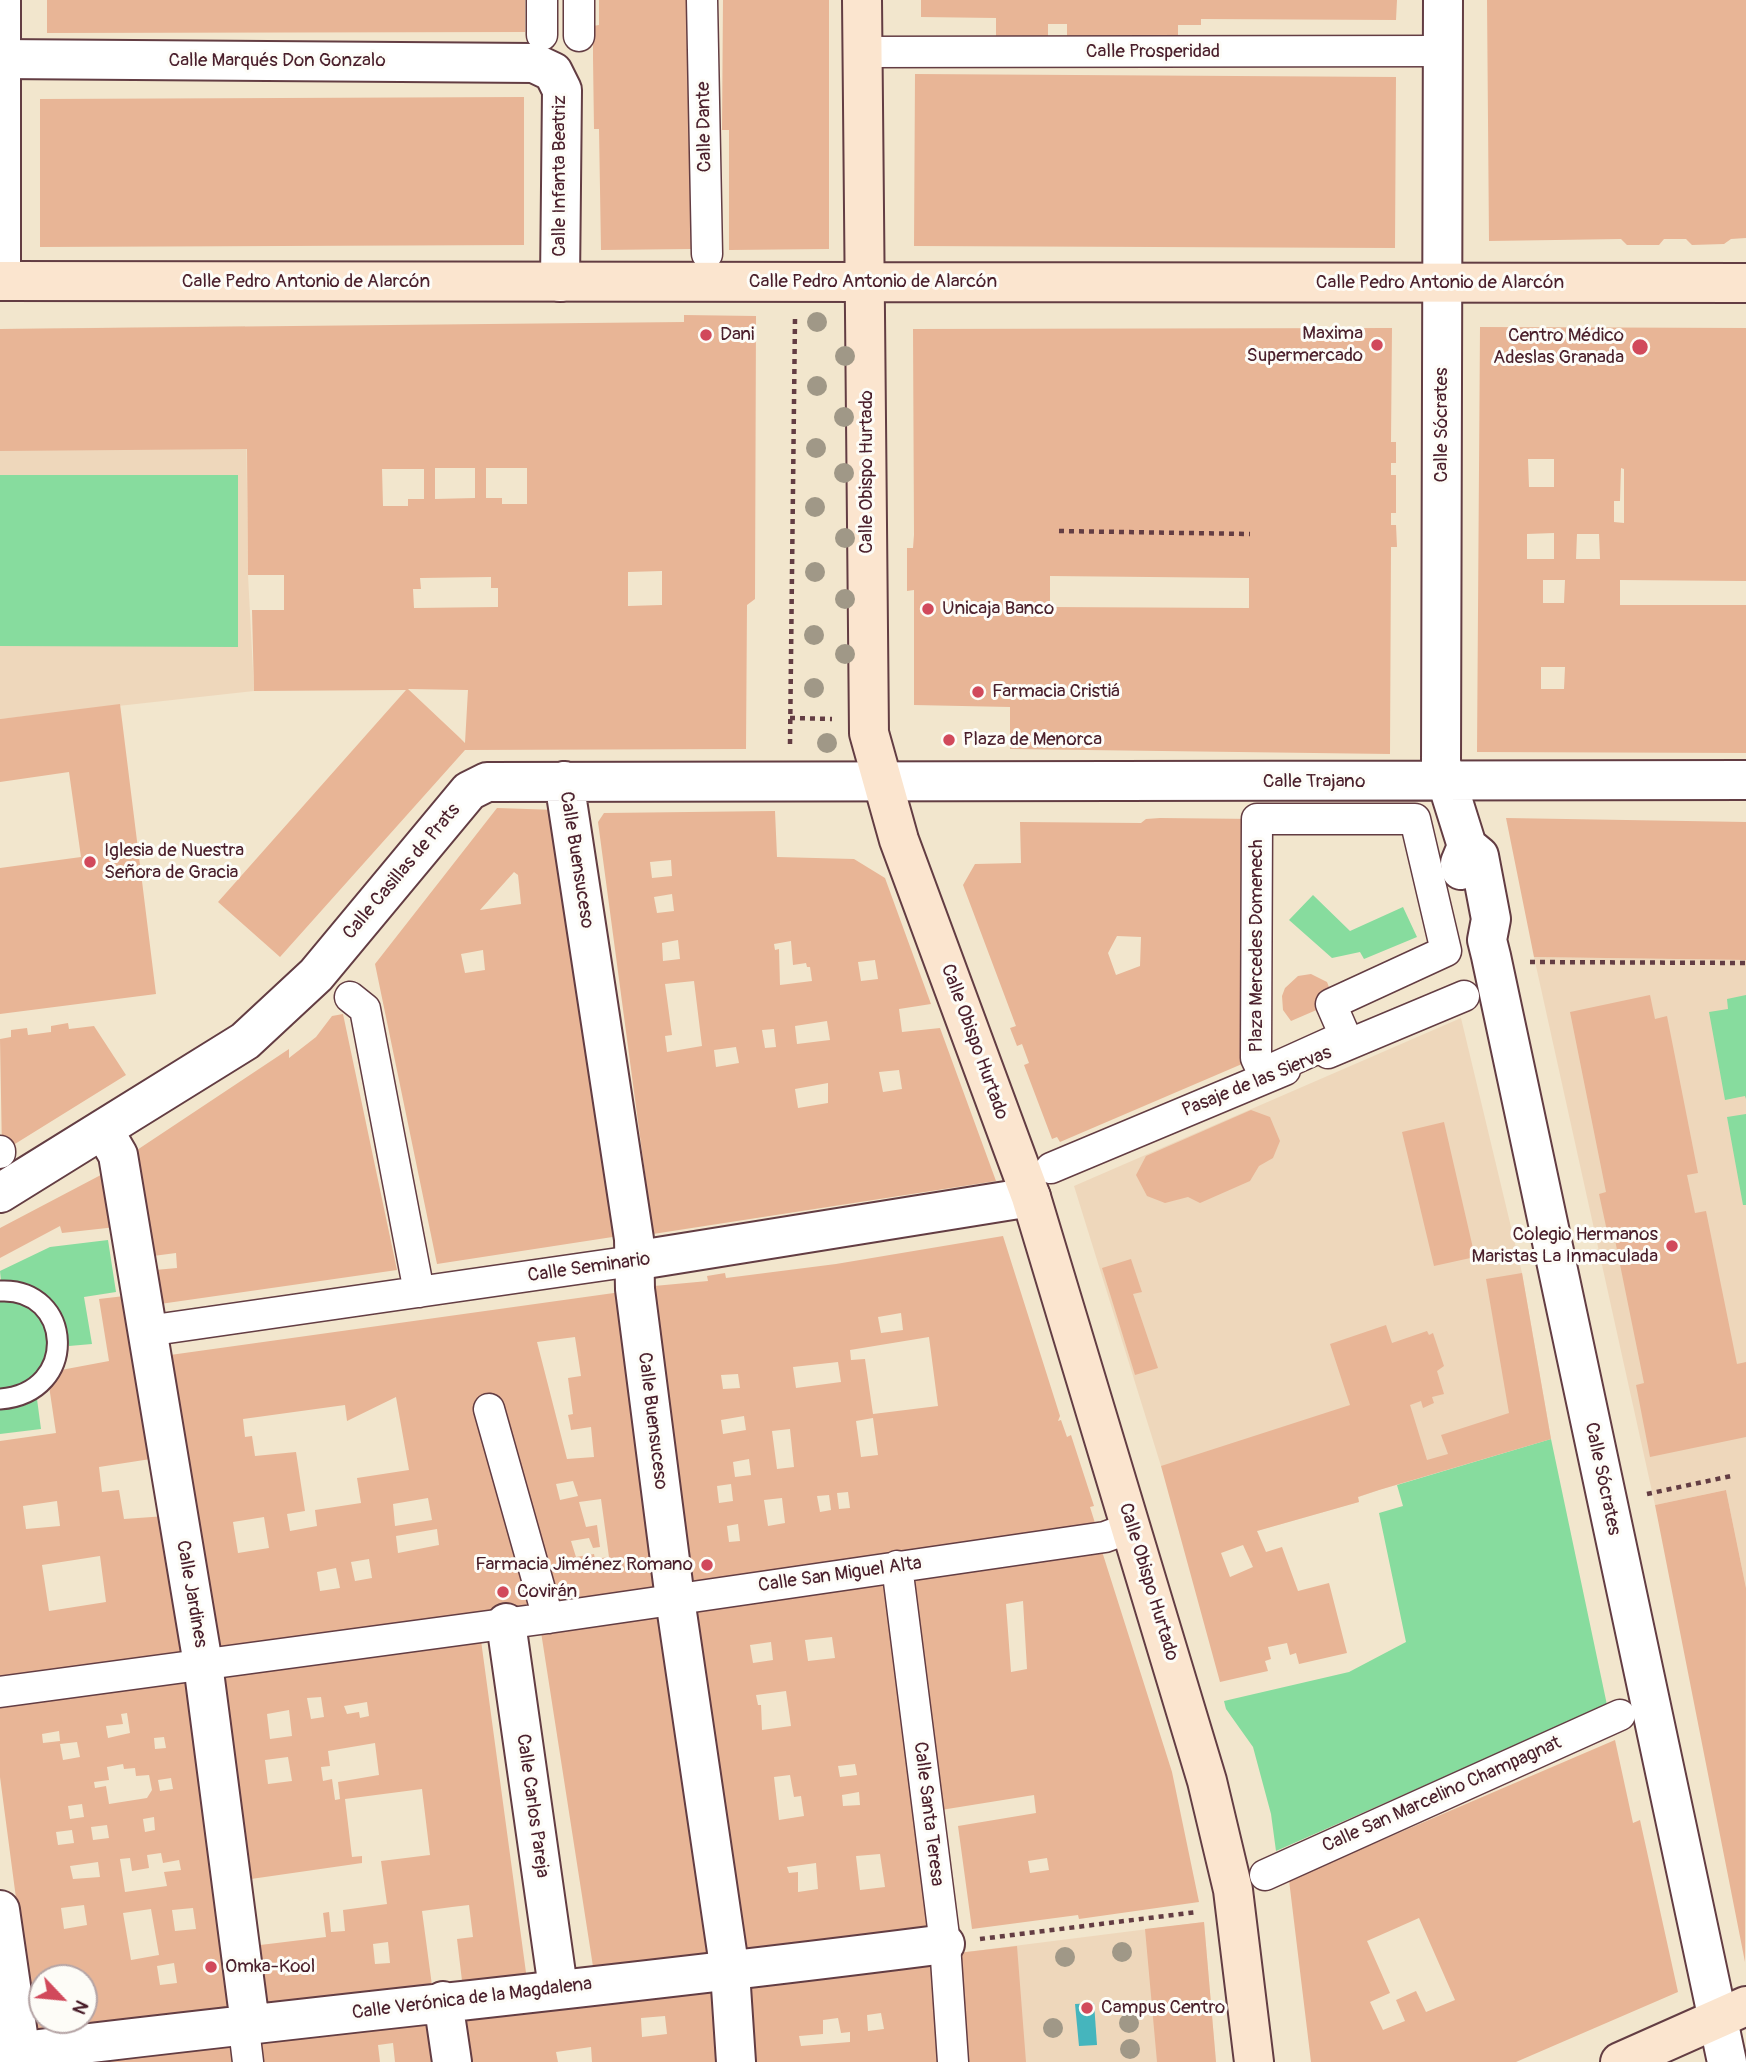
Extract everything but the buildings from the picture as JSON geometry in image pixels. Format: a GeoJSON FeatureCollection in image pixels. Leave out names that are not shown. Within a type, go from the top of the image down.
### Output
{"type":"FeatureCollection","features":[{"type":"Feature","properties":{"kind":"main road","name":"Calle Obispo Hurtado"},"geometry":{"type":"LineString","coordinates":[[862,0],[869,733],[899,840],[1041,1183],[1132,1527],[1207,1781],[1230,1878],[1254,2062]]}},
{"type":"Feature","properties":{"kind":"main road","name":"Calle Pedro Antonio de Alarcón"},"geometry":{"type":"LineString","coordinates":[[0,281],[1746,283]]}},
{"type":"Feature","properties":{"kind":"main road"},"geometry":{"type":"LineString","coordinates":[[1619,2062],[1732,2012]]}},
{"type":"Feature","properties":{"kind":"street"},"geometry":{"type":"LineString","coordinates":[[0,281],[1,0]]}},
{"type":"Feature","properties":{"kind":"street"},"geometry":{"type":"LineString","coordinates":[[542,0],[542,35]]}},
{"type":"Feature","properties":{"kind":"street"},"geometry":{"type":"LineString","coordinates":[[579,0],[579,36]]}},
{"type":"Feature","properties":{"kind":"street","name":"Calle Dante"},"geometry":{"type":"LineString","coordinates":[[702,0],[707,254]]}},
{"type":"Feature","properties":{"kind":"street","name":"Calle Sócrates"},"geometry":{"type":"LineString","coordinates":[[1443,0],[1441,763],[1467,846],[1460,863],[1472,925],[1488,940],[1732,2012],[1727,2062]]}},
{"type":"Feature","properties":{"kind":"street","name":"Calle Prosperidad"},"geometry":{"type":"LineString","coordinates":[[862,52],[1443,51]]}},
{"type":"Feature","properties":{"kind":"street","name":"Calle Marqués Don Gonzalo"},"geometry":{"type":"LineString","coordinates":[[1,60],[534,63],[553,72]]}},
{"type":"Feature","properties":{"kind":"street","name":"Calle Infanta Beatriz"},"geometry":{"type":"LineString","coordinates":[[553,72],[562,90],[560,282]]}},
{"type":"Feature","properties":{"kind":"street","name":"Calle Trajano"},"geometry":{"type":"LineString","coordinates":[[881,783],[1746,780]]}},
{"type":"Feature","properties":{"kind":"street","name":"Calle Buensuceso"},"geometry":{"type":"LineString","coordinates":[[564,781],[634,1239],[634,1261],[675,1599],[730,1972],[736,2062]]}},
{"type":"Feature","properties":{"kind":"street","name":"Calle Casillas de Prats"},"geometry":{"type":"LineString","coordinates":[[0,1193],[104,1131],[245,1041],[316,975],[469,791],[488,782],[881,783]]}},
{"type":"Feature","properties":{"kind":"street","name":"Plaza Mercedes Domenech"},"geometry":{"type":"LineString","coordinates":[[1262,814],[1415,819],[1446,951],[1331,1004],[1345,1036],[1266,1075],[1262,814]]}},
{"type":"Feature","properties":{"kind":"street","name":"Pasaje de las Siervas"},"geometry":{"type":"LineString","coordinates":[[1041,1183],[1266,1075],[1464,996]]}},
{"type":"Feature","properties":{"kind":"street"},"geometry":{"type":"LineString","coordinates":[[350,997],[365,1009],[419,1292]]}},
{"type":"Feature","properties":{"kind":"street","name":"Calle Jardines"},"geometry":{"type":"LineString","coordinates":[[104,1131],[118,1155],[203,1664],[249,2016],[248,2044]]}},
{"type":"Feature","properties":{"kind":"street","name":"Calle Seminario"},"geometry":{"type":"LineString","coordinates":[[147,1331],[634,1261],[1041,1183]]}},
{"type":"Feature","properties":{"kind":"street"},"geometry":{"type":"LineString","coordinates":[[489,1409],[548,1618]]}},
{"type":"Feature","properties":{"kind":"street","name":"Calle San Miguel Alta"},"geometry":{"type":"LineString","coordinates":[[0,1692],[548,1618],[1105,1537],[1132,1527]]}},
{"type":"Feature","properties":{"kind":"street","name":"Calle Santa Teresa"},"geometry":{"type":"LineString","coordinates":[[897,1566],[945,1944],[953,2062]]}},
{"type":"Feature","properties":{"kind":"street","name":"Calle Carlos Pareja"},"geometry":{"type":"LineString","coordinates":[[506,1623],[558,1988]]}},
{"type":"Feature","properties":{"kind":"street","name":"Calle San Marcelino Champagnat"},"geometry":{"type":"LineString","coordinates":[[1265,1875],[1620,1715]]}},
{"type":"Feature","properties":{"kind":"street"},"geometry":{"type":"LineString","coordinates":[[0,1910],[14,2056]]}},
{"type":"Feature","properties":{"kind":"street","name":"Calle Verónica de la Magdalena"},"geometry":{"type":"LineString","coordinates":[[14,2056],[248,2044],[443,2001],[730,1972],[945,1944]]}},
{"type":"Feature","properties":{"kind":"street"},"geometry":{"type":"LineString","coordinates":[[443,2001],[452,2062]]}},
{"type":"Feature","properties":{"kind":"lane"},"geometry":{"type":"LineString","coordinates":[[0,1291],[25,1294],[39,1303],[51,1316],[58,1349],[45,1380],[16,1398],[0,1399]]}},
{"type":"Feature","properties":{"kind":"path"},"geometry":{"type":"LineString","coordinates":[[790,754],[796,313]]}},
{"type":"Feature","properties":{"kind":"path"},"geometry":{"type":"LineString","coordinates":[[1059,531],[1250,534]]}},
{"type":"Feature","properties":{"kind":"path"},"geometry":{"type":"LineString","coordinates":[[790,718],[839,719]]}},
{"type":"Feature","properties":{"kind":"path"},"geometry":{"type":"LineString","coordinates":[[1530,962],[1746,963]]}},
{"type":"Feature","properties":{"kind":"path"},"geometry":{"type":"LineString","coordinates":[[1647,1494],[1731,1476]]}},
{"type":"Feature","properties":{"kind":"path"},"geometry":{"type":"LineString","coordinates":[[945,1944],[1206,1911]]}},
{"type":"Feature","properties":{"kind":"shaded area"},"geometry":{"type":"Polygon","coordinates":[[[245,326],[248,575],[254,691],[0,719],[0,329],[245,326]]]}},
{"type":"Feature","properties":{"kind":"shaded area","name":"Colegio Hermanos Maristas La Inmaculada"},"geometry":{"type":"Polygon","coordinates":[[[1534,957],[1746,960],[1746,1588],[1726,1490],[1655,1505],[1534,957]]]}},
{"type":"Feature","properties":{"kind":"shaded area"},"geometry":{"type":"Polygon","coordinates":[[[1461,1018],[1522,1273],[1551,1439],[1379,1490],[1358,1497],[1359,1502],[1257,1531],[1248,1510],[1161,1466],[1074,1186],[1461,1018]]]}},
{"type":"Feature","properties":{"kind":"shaded area","name":"Campus Centro"},"geometry":{"type":"Polygon","coordinates":[[[1204,1922],[1216,2062],[968,2062],[958,1953],[1204,1922]]]}},
{"type":"Feature","properties":{"kind":"green space"},"geometry":{"type":"Polygon","coordinates":[[[0,475],[238,475],[238,647],[0,646],[0,475]]]}},
{"type":"Feature","properties":{"kind":"green space"},"geometry":{"type":"Polygon","coordinates":[[[1313,895],[1350,931],[1403,907],[1417,937],[1364,959],[1360,952],[1332,958],[1289,920],[1313,895]]]}},
{"type":"Feature","properties":{"kind":"green space"},"geometry":{"type":"Polygon","coordinates":[[[1746,995],[1746,1099],[1745,1096],[1725,1100],[1709,1012],[1728,1009],[1727,999],[1746,995]]]}},
{"type":"Feature","properties":{"kind":"green space"},"geometry":{"type":"Polygon","coordinates":[[[1746,1114],[1746,1205],[1743,1205],[1727,1117],[1746,1114]]]}},
{"type":"Feature","properties":{"kind":"green space"},"geometry":{"type":"Polygon","coordinates":[[[108,1240],[116,1292],[84,1297],[92,1344],[69,1346],[62,1320],[48,1301],[27,1288],[1,1281],[0,1271],[50,1247],[108,1240]]]}},
{"type":"Feature","properties":{"kind":"green space"},"geometry":{"type":"Polygon","coordinates":[[[0,1297],[23,1302],[37,1311],[52,1348],[29,1386],[0,1392],[0,1297]]]}},
{"type":"Feature","properties":{"kind":"green space"},"geometry":{"type":"Polygon","coordinates":[[[37,1399],[41,1429],[0,1434],[0,1409],[23,1406],[37,1399]]]}},
{"type":"Feature","properties":{"kind":"green space"},"geometry":{"type":"Polygon","coordinates":[[[1551,1439],[1607,1705],[1276,1851],[1271,1814],[1253,1747],[1226,1709],[1224,1701],[1349,1672],[1406,1642],[1379,1513],[1403,1506],[1397,1485],[1551,1439]]]}},
{"type":"Feature","properties":{"kind":"water"},"geometry":{"type":"Polygon","coordinates":[[[1094,2003],[1097,2045],[1079,2046],[1075,2004],[1094,2003]]]}},
{"type":"Feature","properties":{"kind":"place","name":"Dani"},"geometry":{"type":"Point","coordinates":[706,335]}},
{"type":"Feature","properties":{"kind":"place","name":"Maxima Supermercado"},"geometry":{"type":"Point","coordinates":[1377,345]}},
{"type":"Feature","properties":{"kind":"place","name":"Centro Médico Adeslas Granada"},"geometry":{"type":"Point","coordinates":[1640,347]}},
{"type":"Feature","properties":{"kind":"place","name":"Unicaja Banco"},"geometry":{"type":"Point","coordinates":[928,609]}},
{"type":"Feature","properties":{"kind":"place","name":"Farmacia Cristiá"},"geometry":{"type":"Point","coordinates":[978,692]}},
{"type":"Feature","properties":{"kind":"place","name":"Plaza de Menorca"},"geometry":{"type":"Point","coordinates":[949,740]}},
{"type":"Feature","properties":{"kind":"place","name":"Iglesia de Nuestra Señora de Gracia"},"geometry":{"type":"Point","coordinates":[90,862]}},
{"type":"Feature","properties":{"kind":"place","name":"Colegio Hermanos Maristas La Inmaculada"},"geometry":{"type":"Point","coordinates":[1672,1246]}},
{"type":"Feature","properties":{"kind":"place","name":"Farmacia Jiménez Romano"},"geometry":{"type":"Point","coordinates":[707,1565]}},
{"type":"Feature","properties":{"kind":"place","name":"Covirán"},"geometry":{"type":"Point","coordinates":[503,1592]}},
{"type":"Feature","properties":{"kind":"place","name":"Omka-Kool"},"geometry":{"type":"Point","coordinates":[211,1967]}},
{"type":"Feature","properties":{"kind":"place","name":"Campus Centro"},"geometry":{"type":"Point","coordinates":[1087,2008]}}]}
